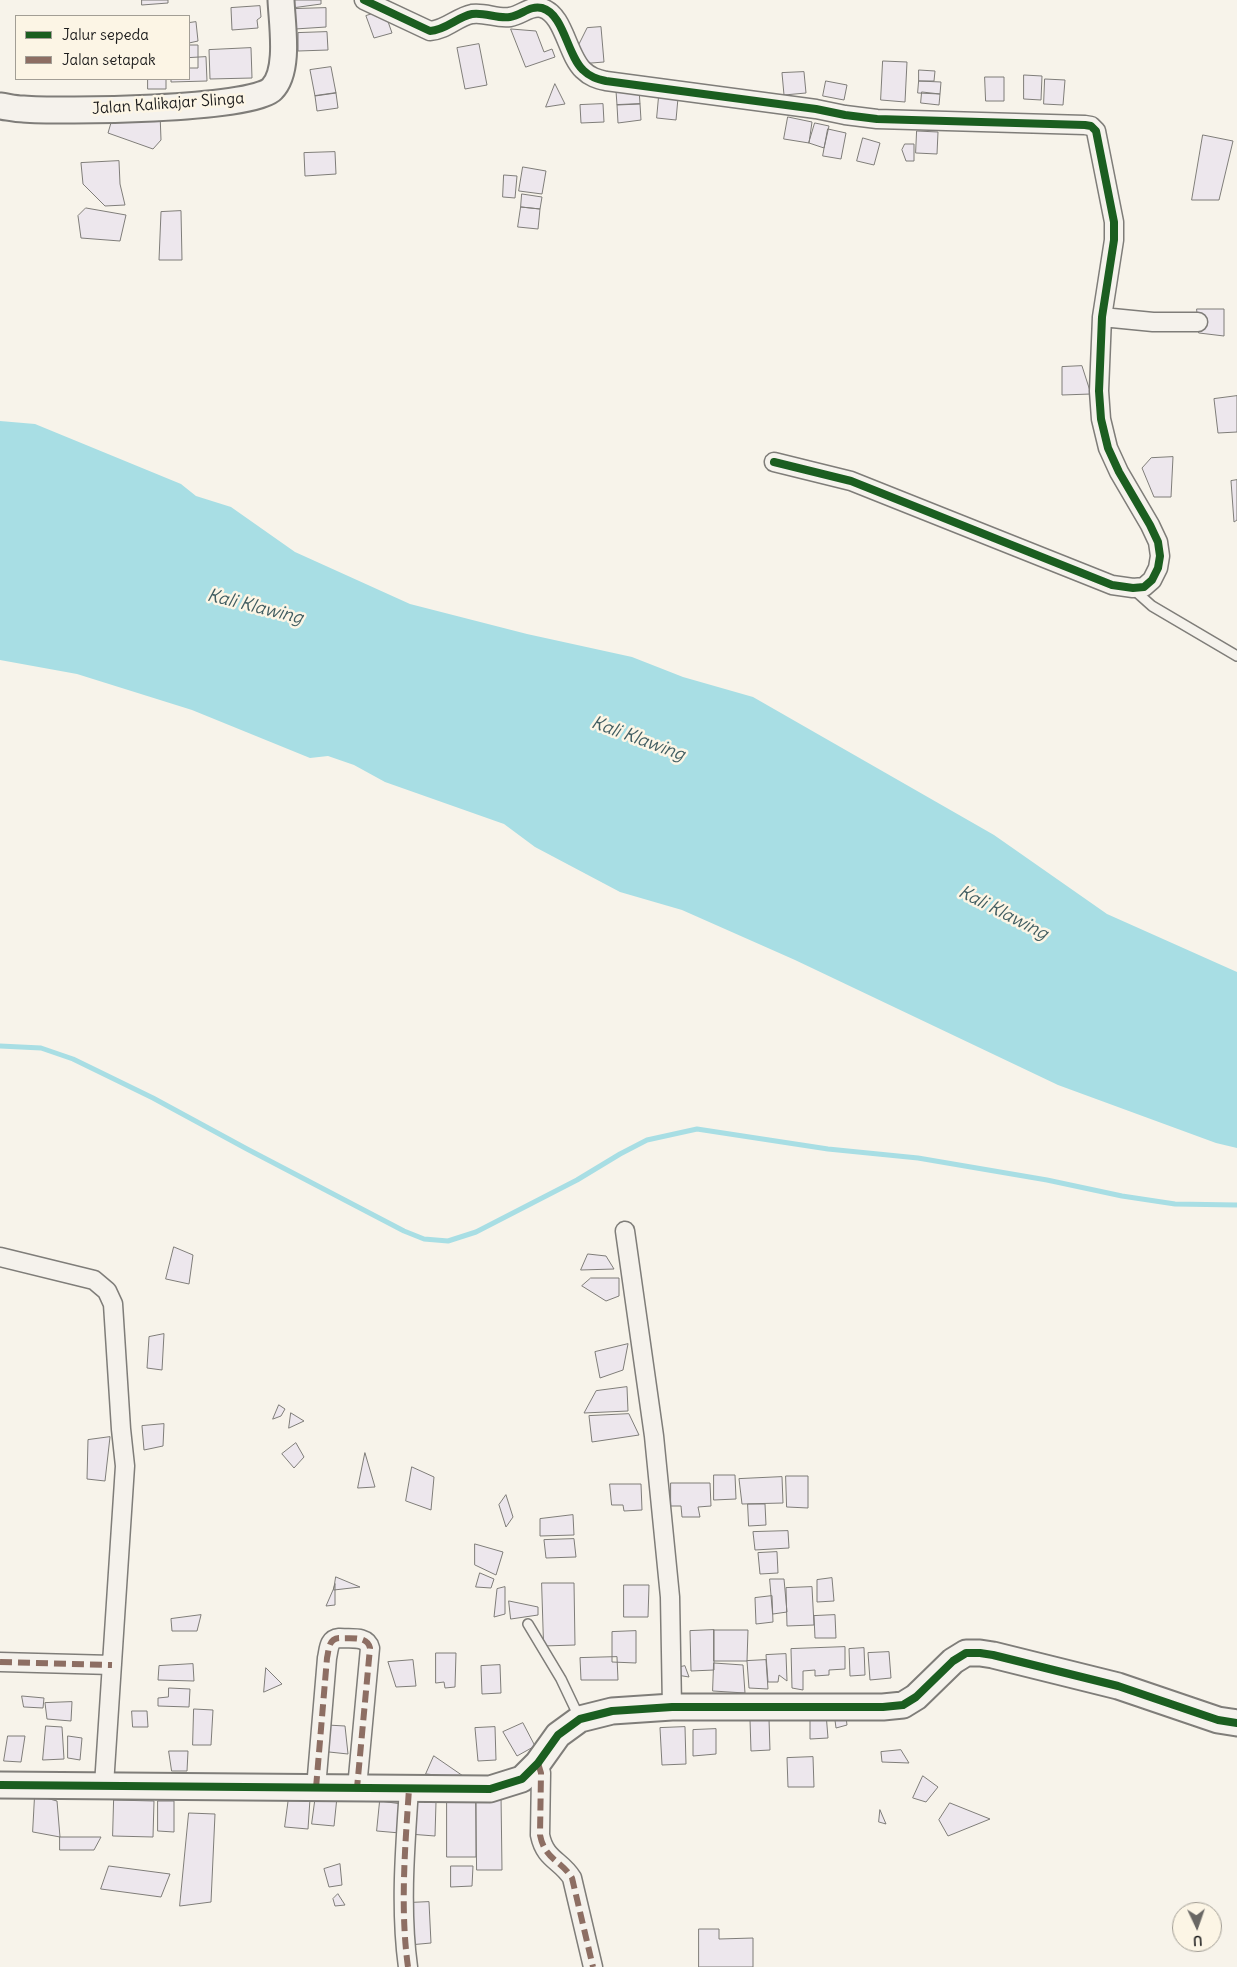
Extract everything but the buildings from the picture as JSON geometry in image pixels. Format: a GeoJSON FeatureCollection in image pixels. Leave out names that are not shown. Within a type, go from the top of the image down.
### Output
{"type":"FeatureCollection","features":[{"type":"Feature","properties":{"kind":"street","name":"Jalan Kalikajar Slinga"},"geometry":{"type":"LineString","coordinates":[[0,106],[23,109],[105,110],[192,106],[263,96],[272,90],[280,78],[282,63],[281,0]]}},
{"type":"Feature","properties":{"kind":"street"},"geometry":{"type":"LineString","coordinates":[[364,0],[430,31],[438,31],[471,14],[482,13],[508,17],[531,8],[549,10],[558,22],[576,62],[582,70],[591,77],[606,81],[816,108],[845,116],[877,119],[1091,126],[1098,136],[1114,222],[1114,240],[1102,316],[1099,391],[1101,419],[1108,448],[1118,472],[1158,542],[1160,556],[1158,568],[1152,580],[1144,587],[1133,588],[1112,585],[851,481],[774,462]]}},
{"type":"Feature","properties":{"kind":"street"},"geometry":{"type":"LineString","coordinates":[[1102,316],[1153,322],[1198,322]]}},
{"type":"Feature","properties":{"kind":"street"},"geometry":{"type":"LineString","coordinates":[[626,1231],[654,1436],[670,1598],[672,1707]]}},
{"type":"Feature","properties":{"kind":"street"},"geometry":{"type":"LineString","coordinates":[[0,1257],[94,1280],[107,1291],[113,1304],[125,1466],[104,1785]]}},
{"type":"Feature","properties":{"kind":"street"},"geometry":{"type":"LineString","coordinates":[[316,1788],[327,1658],[330,1643],[335,1638],[365,1639],[369,1643],[370,1648],[357,1788]]}},
{"type":"Feature","properties":{"kind":"street"},"geometry":{"type":"LineString","coordinates":[[0,1785],[490,1789],[522,1780],[538,1763],[558,1735],[580,1719],[612,1711],[672,1707],[873,1707],[903,1705],[916,1697],[953,1661],[966,1653],[980,1653],[1118,1686],[1218,1720],[1237,1723]]}},
{"type":"Feature","properties":{"kind":"street"},"geometry":{"type":"LineString","coordinates":[[0,1662],[112,1665]]}},
{"type":"Feature","properties":{"kind":"street"},"geometry":{"type":"LineString","coordinates":[[538,1763],[541,1773],[540,1835],[542,1845],[555,1861],[569,1872],[572,1878],[593,1967]]}},
{"type":"Feature","properties":{"kind":"street"},"geometry":{"type":"LineString","coordinates":[[408,1789],[405,1858],[405,1947],[408,1967]]}},
{"type":"Feature","properties":{"kind":"lane"},"geometry":{"type":"LineString","coordinates":[[1133,588],[1152,606],[1237,656]]}},
{"type":"Feature","properties":{"kind":"lane"},"geometry":{"type":"LineString","coordinates":[[528,1624],[562,1679],[580,1719]]}},
{"type":"Feature","properties":{"kind":"water","name":"Kali Klawing"},"geometry":{"type":"Polygon","coordinates":[[[0,421],[35,424],[181,484],[196,496],[231,507],[295,552],[410,604],[527,634],[632,657],[683,677],[753,697],[994,835],[1107,914],[1237,972],[1237,1148],[1216,1143],[1058,1085],[795,960],[682,910],[620,892],[535,847],[504,824],[385,782],[354,765],[328,756],[310,758],[192,710],[77,674],[0,660],[0,421]]]}},
{"type":"Feature","properties":{"kind":"waterway"},"geometry":{"type":"LineString","coordinates":[[0,1046],[41,1048],[73,1059],[153,1098],[404,1231],[424,1239],[448,1241],[476,1232],[577,1180],[647,1140],[697,1129],[828,1149],[918,1158],[1175,1204],[1237,1205]]}},
{"type":"Feature","properties":{"kind":"marked path"},"geometry":{"type":"LineString","coordinates":[[316,1788],[327,1658],[331,1643],[339,1638],[362,1639],[370,1648],[357,1788]]}},
{"type":"Feature","properties":{"kind":"marked path"},"geometry":{"type":"LineString","coordinates":[[0,1662],[112,1665]]}},
{"type":"Feature","properties":{"kind":"marked path"},"geometry":{"type":"LineString","coordinates":[[538,1763],[541,1773],[540,1835],[542,1843],[549,1855],[572,1878],[593,1967]]}},
{"type":"Feature","properties":{"kind":"marked path"},"geometry":{"type":"LineString","coordinates":[[408,1967],[404,1901],[409,1789]]}},
{"type":"Feature","properties":{"kind":"cycle path"},"geometry":{"type":"LineString","coordinates":[[364,0],[430,31],[472,14],[510,17],[530,9],[542,8],[555,18],[573,55],[583,70],[594,77],[606,81],[877,119],[1085,125],[1091,126],[1096,131],[1114,222],[1114,240],[1102,317],[1099,391],[1101,419],[1108,448],[1119,472],[1158,542],[1160,556],[1158,568],[1152,580],[1144,587],[1133,588],[1112,585],[851,481],[774,462]]}},
{"type":"Feature","properties":{"kind":"cycle path"},"geometry":{"type":"LineString","coordinates":[[0,1785],[490,1789],[522,1779],[538,1763],[558,1735],[580,1719],[612,1711],[672,1707],[883,1707],[903,1705],[916,1697],[953,1661],[966,1653],[993,1655],[1118,1686],[1218,1720],[1237,1723]]}}]}
